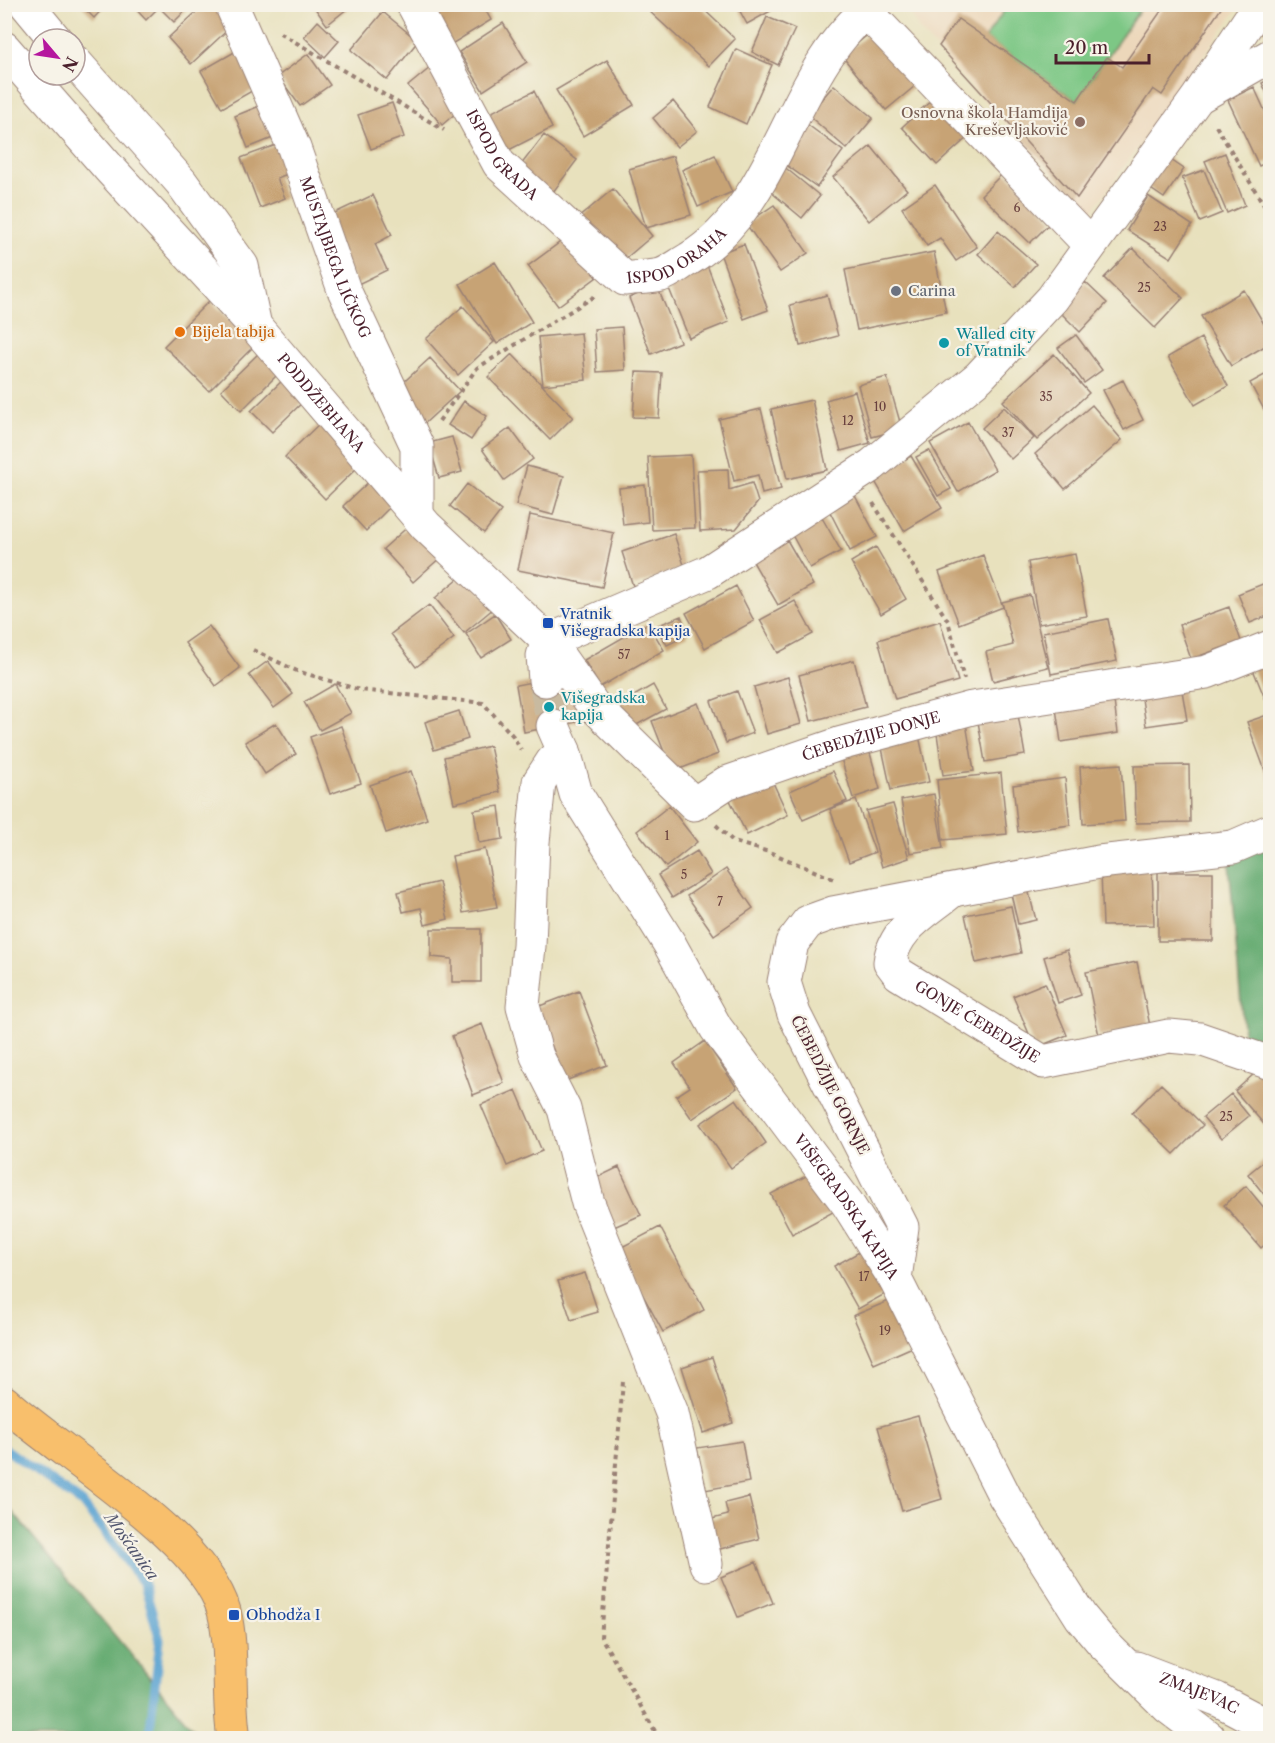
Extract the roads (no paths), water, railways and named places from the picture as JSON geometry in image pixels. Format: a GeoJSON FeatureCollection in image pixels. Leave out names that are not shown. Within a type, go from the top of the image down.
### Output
{"type":"FeatureCollection","features":[{"type":"Feature","properties":{"kind":"main road"},"geometry":{"type":"LineString","coordinates":[[4,1402],[165,1529],[206,1576],[224,1611],[234,1738]]}},
{"type":"Feature","properties":{"kind":"street"},"geometry":{"type":"LineString","coordinates":[[26,4],[45,27]]}},
{"type":"Feature","properties":{"kind":"street","name":"MUSTAJBEGA LIČKOG"},"geometry":{"type":"LineString","coordinates":[[231,4],[294,148],[344,290],[417,446],[417,513]]}},
{"type":"Feature","properties":{"kind":"street","name":"ISPOD GRADA"},"geometry":{"type":"LineString","coordinates":[[413,4],[499,164],[625,279]]}},
{"type":"Feature","properties":{"kind":"street"},"geometry":{"type":"LineString","coordinates":[[545,680],[543,656],[548,641],[708,572],[855,477],[979,376],[1052,299],[1198,97],[1260,4]]}},
{"type":"Feature","properties":{"kind":"street"},"geometry":{"type":"LineString","coordinates":[[866,7],[1090,245]]}},
{"type":"Feature","properties":{"kind":"street","name":"ISPOD ORAHA"},"geometry":{"type":"LineString","coordinates":[[625,279],[663,275],[711,246],[757,188],[826,57],[866,7]]}},
{"type":"Feature","properties":{"kind":"street","name":"PODDŽEBHANA"},"geometry":{"type":"LineString","coordinates":[[4,48],[122,183],[255,326],[426,526],[548,641]]}},
{"type":"Feature","properties":{"kind":"street"},"geometry":{"type":"LineString","coordinates":[[1198,97],[1270,56]]}},
{"type":"Feature","properties":{"kind":"street"},"geometry":{"type":"LineString","coordinates":[[87,76],[181,182],[242,266],[255,326]]}},
{"type":"Feature","properties":{"kind":"street","name":"ĆEBEDŽIJE DONJE"},"geometry":{"type":"LineString","coordinates":[[548,641],[593,705],[694,804],[726,783],[819,751],[972,708],[1207,672],[1270,647]]}},
{"type":"Feature","properties":{"kind":"street","name":"VIŠEGRADSKA KAPIJA"},"geometry":{"type":"LineString","coordinates":[[706,1564],[672,1413],[588,1203],[564,1109],[537,1056],[523,1006],[539,782],[552,762],[559,739],[576,794],[669,943],[716,1028],[847,1203],[895,1279],[1005,1497],[1081,1617],[1102,1642],[1168,1707],[1209,1738]]}},
{"type":"Feature","properties":{"kind":"street","name":"ĆEBEDŽIJE GORNJE"},"geometry":{"type":"LineString","coordinates":[[895,1279],[902,1227],[794,1014],[784,982],[792,944],[808,922],[833,913],[1099,862],[1233,847],[1270,831]]}},
{"type":"Feature","properties":{"kind":"street","name":"GONJE ĆEBEDŽIJE"},"geometry":{"type":"LineString","coordinates":[[951,892],[902,932],[892,945],[890,962],[899,974],[1043,1062],[1169,1036],[1200,1040],[1270,1063]]}},
{"type":"Feature","properties":{"kind":"street","name":"ZMAJEVAC"},"geometry":{"type":"LineString","coordinates":[[1126,1664],[1217,1700],[1270,1727]]}},
{"type":"Feature","properties":{"kind":"waterway","name":"Mošćanica"},"geometry":{"type":"LineString","coordinates":[[4,1448],[82,1503],[144,1584],[160,1640],[149,1738]]}},
{"type":"Feature","properties":{"kind":"tunnel"},"geometry":{"type":"LineString","coordinates":[[545,680],[553,726]]}},
{"type":"Feature","properties":{"kind":"place","name":"Osnovna škola Hamdija Kreševljaković"},"geometry":{"type":"Point","coordinates":[1080,122]}},
{"type":"Feature","properties":{"kind":"place","name":"Carina"},"geometry":{"type":"Point","coordinates":[896,291]}},
{"type":"Feature","properties":{"kind":"place","name":"Bijela tabija"},"geometry":{"type":"Point","coordinates":[180,332]}},
{"type":"Feature","properties":{"kind":"place","name":"Walled city of Vratnik"},"geometry":{"type":"Point","coordinates":[944,343]}},
{"type":"Feature","properties":{"kind":"place","name":"Vratnik Višegradska kapija"},"geometry":{"type":"Point","coordinates":[548,623]}},
{"type":"Feature","properties":{"kind":"place","name":"Višegradska kapija"},"geometry":{"type":"Point","coordinates":[549,707]}},
{"type":"Feature","properties":{"kind":"place","name":"Obhodža I"},"geometry":{"type":"Point","coordinates":[234,1615]}}]}
